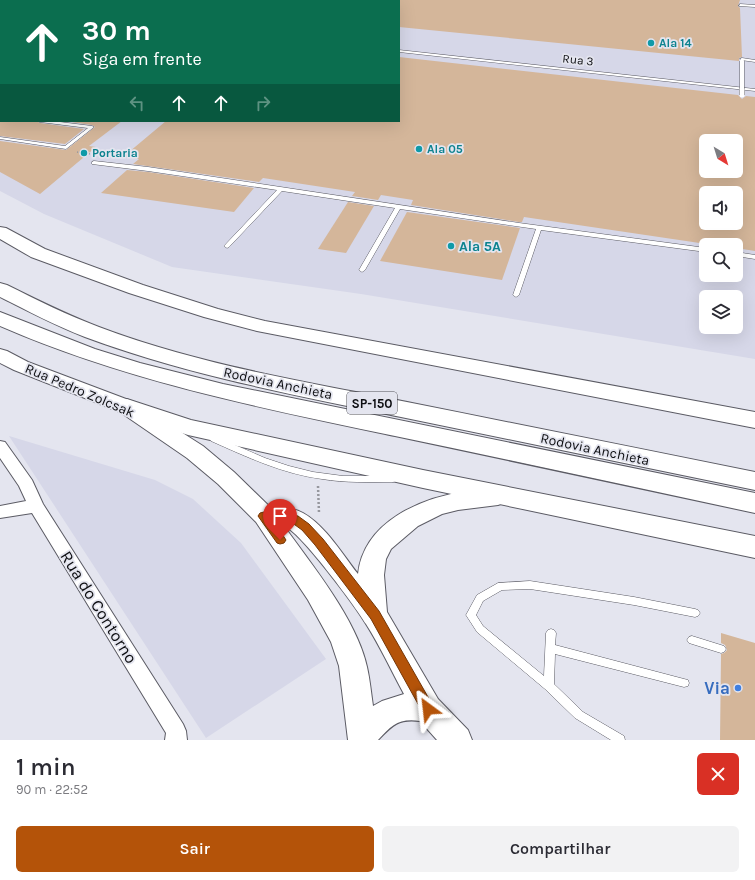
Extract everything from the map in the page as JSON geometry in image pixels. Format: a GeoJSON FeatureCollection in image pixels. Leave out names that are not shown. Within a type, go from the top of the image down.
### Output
{"type":"FeatureCollection","features":[{"type":"Feature","properties":{"kind":"highway"},"geometry":{"type":"LineString","coordinates":[[0,232],[38,252],[136,289],[211,313],[264,327],[755,420]]}},
{"type":"Feature","properties":{"kind":"highway","name":"Rodovia Anchieta"},"geometry":{"type":"LineString","coordinates":[[0,289],[16,298],[107,339],[225,372],[755,481]]}},
{"type":"Feature","properties":{"kind":"highway","name":"Rodovia Anchieta"},"geometry":{"type":"LineString","coordinates":[[0,318],[38,336],[100,358],[204,388],[755,503]]}},
{"type":"Feature","properties":{"kind":"highway"},"geometry":{"type":"LineString","coordinates":[[127,407],[188,427],[423,479],[755,547]]}},
{"type":"Feature","properties":{"kind":"main road","name":"Rua Pedro Zolcsak"},"geometry":{"type":"LineString","coordinates":[[0,355],[21,366],[127,407],[195,452],[226,478],[264,516],[317,592],[344,639],[353,666],[363,738]]}},
{"type":"Feature","properties":{"kind":"main road"},"geometry":{"type":"LineString","coordinates":[[375,615],[371,588],[372,569],[376,552],[389,535],[421,512],[442,503],[462,499],[504,496]]}},
{"type":"Feature","properties":{"kind":"main road"},"geometry":{"type":"LineString","coordinates":[[264,516],[282,516],[294,519],[306,527],[319,542],[375,615],[428,709],[457,740]]}},
{"type":"Feature","properties":{"kind":"main road"},"geometry":{"type":"LineString","coordinates":[[363,738],[378,720],[390,711],[405,707],[428,709]]}},
{"type":"Feature","properties":{"kind":"street","name":"Rua do Contorno"},"geometry":{"type":"LineString","coordinates":[[0,446],[26,484],[36,506],[176,731],[176,740]]}},
{"type":"Feature","properties":{"kind":"street"},"geometry":{"type":"LineString","coordinates":[[0,512],[36,506]]}},
{"type":"Feature","properties":{"kind":"lane"},"geometry":{"type":"LineString","coordinates":[[740,5],[755,6]]}},
{"type":"Feature","properties":{"kind":"lane","name":"Rua 3"},"geometry":{"type":"LineString","coordinates":[[400,50],[755,90]]}},
{"type":"Feature","properties":{"kind":"lane"},"geometry":{"type":"LineString","coordinates":[[742,96],[742,60],[755,60]]}},
{"type":"Feature","properties":{"kind":"lane"},"geometry":{"type":"LineString","coordinates":[[0,138],[66,148],[92,127],[49,122]]}},
{"type":"Feature","properties":{"kind":"lane"},"geometry":{"type":"LineString","coordinates":[[94,163],[148,169],[539,228],[699,249]]}},
{"type":"Feature","properties":{"kind":"lane"},"geometry":{"type":"LineString","coordinates":[[227,246],[281,189]]}},
{"type":"Feature","properties":{"kind":"lane"},"geometry":{"type":"LineString","coordinates":[[362,270],[398,207]]}},
{"type":"Feature","properties":{"kind":"lane"},"geometry":{"type":"LineString","coordinates":[[516,296],[539,228]]}},
{"type":"Feature","properties":{"kind":"lane"},"geometry":{"type":"LineString","coordinates":[[743,255],[755,257]]}},
{"type":"Feature","properties":{"kind":"lane"},"geometry":{"type":"LineString","coordinates":[[188,427],[268,462],[318,476],[365,479],[423,479]]}},
{"type":"Feature","properties":{"kind":"lane"},"geometry":{"type":"LineString","coordinates":[[620,740],[579,715],[549,686],[480,629],[471,615],[480,598],[501,586],[530,585],[634,601],[695,613]]}},
{"type":"Feature","properties":{"kind":"lane"},"geometry":{"type":"LineString","coordinates":[[549,686],[551,633]]}},
{"type":"Feature","properties":{"kind":"lane"},"geometry":{"type":"LineString","coordinates":[[692,640],[721,649]]}},
{"type":"Feature","properties":{"kind":"lane"},"geometry":{"type":"LineString","coordinates":[[550,648],[684,683]]}},
{"type":"Feature","properties":{"kind":"path"},"geometry":{"type":"LineString","coordinates":[[318,476],[319,542]]}},
{"type":"Feature","properties":{"kind":"shaded area"},"geometry":{"type":"Polygon","coordinates":[[[400,0],[755,0],[755,359],[361,294],[172,267],[44,214],[0,191],[0,122],[400,122],[400,0]]]}},
{"type":"Feature","properties":{"kind":"shaded area"},"geometry":{"type":"Polygon","coordinates":[[[9,436],[155,480],[193,499],[241,543],[326,659],[206,738],[9,436]]]}},
{"type":"Feature","properties":{"kind":"building","name":"Ala 14"},"geometry":{"type":"Polygon","coordinates":[[[400,0],[740,0],[738,6],[740,8],[742,57],[739,58],[739,61],[400,27],[400,0]]]}},
{"type":"Feature","properties":{"kind":"building","name":"Ala 05"},"geometry":{"type":"Polygon","coordinates":[[[400,57],[738,95],[742,99],[746,96],[755,97],[755,251],[743,249],[743,238],[699,238],[699,243],[524,217],[522,222],[519,222],[411,205],[413,200],[381,195],[378,200],[352,196],[355,192],[263,178],[259,182],[133,164],[139,159],[123,157],[165,122],[400,122],[400,57]]]}},
{"type":"Feature","properties":{"kind":"building"},"geometry":{"type":"Polygon","coordinates":[[[0,122],[38,122],[84,129],[65,144],[0,136],[0,122]]]}},
{"type":"Feature","properties":{"kind":"building"},"geometry":{"type":"Polygon","coordinates":[[[71,122],[121,122],[89,146],[96,147],[40,194],[0,172],[0,141],[66,150],[95,127],[92,125],[71,122]]]}},
{"type":"Feature","properties":{"kind":"building"},"geometry":{"type":"Polygon","coordinates":[[[127,170],[254,188],[234,212],[101,193],[127,170]]]}},
{"type":"Feature","properties":{"kind":"building"},"geometry":{"type":"Polygon","coordinates":[[[348,202],[374,206],[346,253],[318,249],[348,202]]]}},
{"type":"Feature","properties":{"kind":"building","name":"Ala 5A"},"geometry":{"type":"Polygon","coordinates":[[[407,212],[520,228],[502,280],[380,261],[407,212]]]}},
{"type":"Feature","properties":{"kind":"building","name":"Via"},"geometry":{"type":"Polygon","coordinates":[[[721,633],[755,643],[755,740],[720,740],[721,654],[727,650],[725,645],[721,643],[721,633]]]}},
{"type":"Feature","properties":{"kind":"place","name":"Ala 14"},"geometry":{"type":"Point","coordinates":[651,43]}},
{"type":"Feature","properties":{"kind":"place","name":"Ala 05"},"geometry":{"type":"Point","coordinates":[419,149]}},
{"type":"Feature","properties":{"kind":"place","name":"Portaria"},"geometry":{"type":"Point","coordinates":[84,153]}},
{"type":"Feature","properties":{"kind":"place","name":"Ala 5A"},"geometry":{"type":"Point","coordinates":[451,246]}},
{"type":"Feature","properties":{"kind":"place","name":"Via"},"geometry":{"type":"Point","coordinates":[738,688]}},
{"type":"Feature","properties":{"kind":"route"},"geometry":{"type":"LineString","coordinates":[[280,540],[264,516],[282,516],[294,519],[306,527],[319,542],[375,615],[428,709]]}}]}
